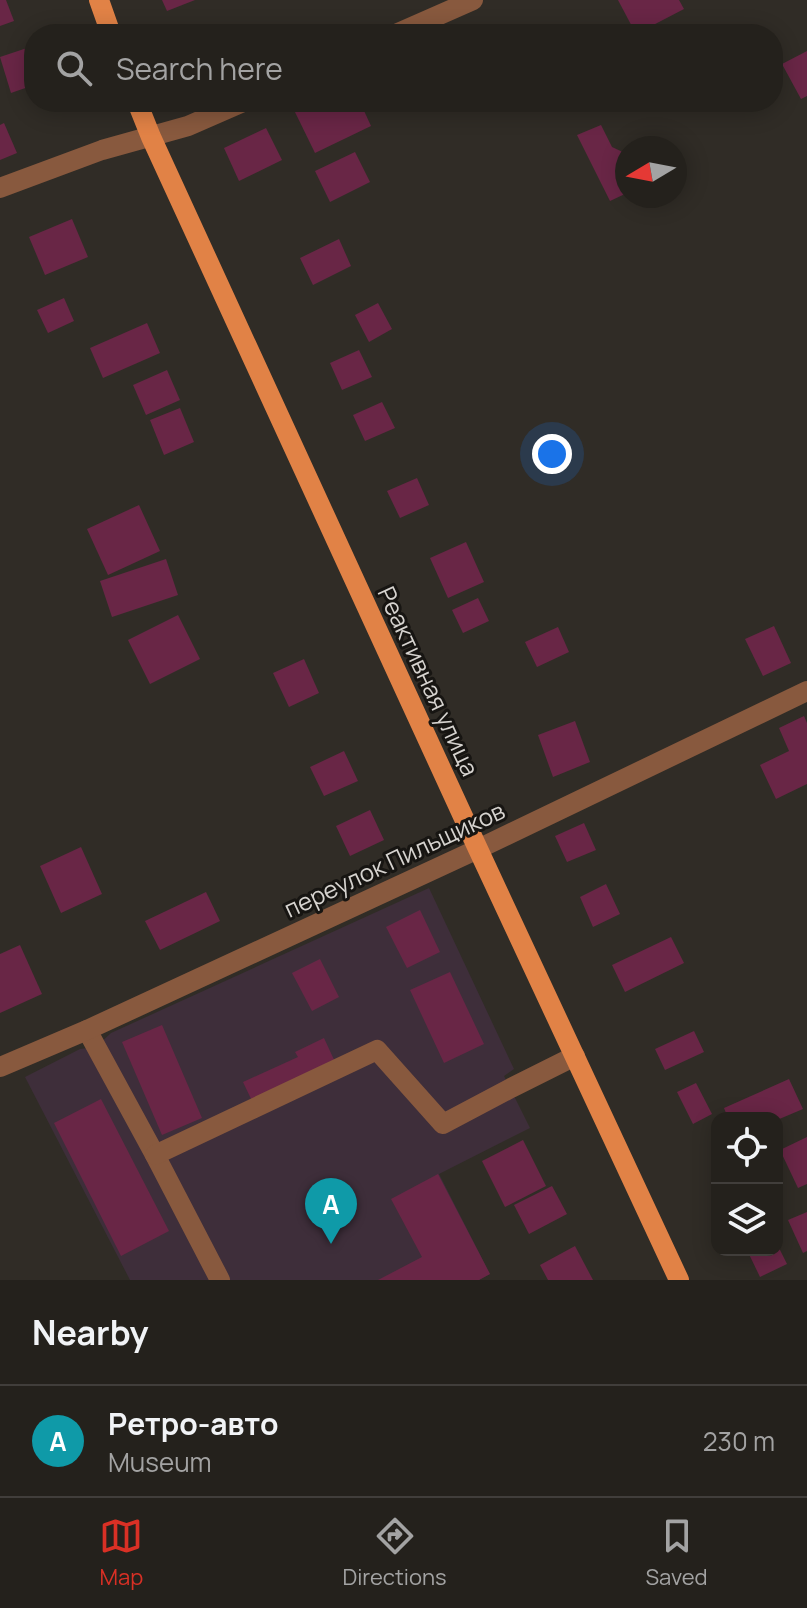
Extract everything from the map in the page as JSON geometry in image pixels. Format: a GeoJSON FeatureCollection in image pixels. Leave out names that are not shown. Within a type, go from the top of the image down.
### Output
{"type":"FeatureCollection","features":[{"type":"Feature","properties":{"kind":"main road"},"geometry":{"type":"LineString","coordinates":[[99,0],[107,24]]}},
{"type":"Feature","properties":{"kind":"main road","name":"Реактивная улица"},"geometry":{"type":"LineString","coordinates":[[141,112],[679,1280]]}},
{"type":"Feature","properties":{"kind":"street"},"geometry":{"type":"LineString","coordinates":[[419,24],[473,0]]}},
{"type":"Feature","properties":{"kind":"street"},"geometry":{"type":"LineString","coordinates":[[0,188],[102,150],[188,126],[220,112]]}},
{"type":"Feature","properties":{"kind":"street","name":"переулок Пильщиков"},"geometry":{"type":"LineString","coordinates":[[0,1067],[87,1030],[478,849],[807,691]]}},
{"type":"Feature","properties":{"kind":"street"},"geometry":{"type":"LineString","coordinates":[[87,1030],[220,1280]]}},
{"type":"Feature","properties":{"kind":"street"},"geometry":{"type":"LineString","coordinates":[[155,1155],[377,1050],[443,1124],[575,1056]]}},
{"type":"Feature","properties":{"kind":"shaded area"},"geometry":{"type":"Polygon","coordinates":[[[429,888],[514,1069],[504,1076],[530,1128],[439,1174],[490,1274],[479,1280],[130,1280],[25,1077],[80,1049],[96,1047],[111,1033],[429,888]]]}},
{"type":"Feature","properties":{"kind":"building"},"geometry":{"type":"Polygon","coordinates":[[[0,0],[6,0],[14,21],[0,26],[0,0]]]}},
{"type":"Feature","properties":{"kind":"building"},"geometry":{"type":"Polygon","coordinates":[[[162,0],[195,0],[167,11],[162,0]]]}},
{"type":"Feature","properties":{"kind":"building"},"geometry":{"type":"Polygon","coordinates":[[[618,0],[679,0],[684,9],[655,24],[631,24],[618,0]]]}},
{"type":"Feature","properties":{"kind":"building"},"geometry":{"type":"Polygon","coordinates":[[[24,49],[24,88],[11,93],[0,57],[24,49]]]}},
{"type":"Feature","properties":{"kind":"building"},"geometry":{"type":"Polygon","coordinates":[[[807,51],[807,96],[801,99],[783,63],[807,51]]]}},
{"type":"Feature","properties":{"kind":"building"},"geometry":{"type":"Polygon","coordinates":[[[295,112],[365,112],[371,126],[315,153],[295,112]]]}},
{"type":"Feature","properties":{"kind":"building"},"geometry":{"type":"Polygon","coordinates":[[[4,123],[17,153],[0,160],[0,125],[4,123]]]}},
{"type":"Feature","properties":{"kind":"building"},"geometry":{"type":"Polygon","coordinates":[[[601,125],[615,148],[615,199],[610,201],[577,135],[601,125]]]}},
{"type":"Feature","properties":{"kind":"building"},"geometry":{"type":"Polygon","coordinates":[[[266,128],[282,160],[239,181],[224,148],[266,128]]]}},
{"type":"Feature","properties":{"kind":"building"},"geometry":{"type":"Polygon","coordinates":[[[355,152],[370,182],[330,202],[315,171],[355,152]]]}},
{"type":"Feature","properties":{"kind":"building"},"geometry":{"type":"Polygon","coordinates":[[[72,219],[88,257],[45,275],[29,237],[72,219]]]}},
{"type":"Feature","properties":{"kind":"building"},"geometry":{"type":"Polygon","coordinates":[[[339,239],[351,266],[313,285],[300,258],[339,239]]]}},
{"type":"Feature","properties":{"kind":"building"},"geometry":{"type":"Polygon","coordinates":[[[64,298],[74,321],[48,333],[37,310],[64,298]]]}},
{"type":"Feature","properties":{"kind":"building"},"geometry":{"type":"Polygon","coordinates":[[[378,303],[392,329],[369,342],[355,315],[378,303]]]}},
{"type":"Feature","properties":{"kind":"building"},"geometry":{"type":"Polygon","coordinates":[[[147,323],[160,353],[103,378],[90,348],[147,323]]]}},
{"type":"Feature","properties":{"kind":"building"},"geometry":{"type":"Polygon","coordinates":[[[359,350],[372,377],[342,390],[330,363],[359,350]]]}},
{"type":"Feature","properties":{"kind":"building"},"geometry":{"type":"Polygon","coordinates":[[[167,370],[180,400],[146,415],[133,385],[167,370]]]}},
{"type":"Feature","properties":{"kind":"building"},"geometry":{"type":"Polygon","coordinates":[[[382,402],[395,428],[365,441],[353,415],[382,402]]]}},
{"type":"Feature","properties":{"kind":"building"},"geometry":{"type":"Polygon","coordinates":[[[180,408],[194,442],[164,455],[150,420],[180,408]]]}},
{"type":"Feature","properties":{"kind":"building"},"geometry":{"type":"Polygon","coordinates":[[[417,478],[429,505],[400,518],[387,491],[417,478]]]}},
{"type":"Feature","properties":{"kind":"building"},"geometry":{"type":"Polygon","coordinates":[[[139,505],[160,551],[108,575],[87,529],[139,505]]]}},
{"type":"Feature","properties":{"kind":"building"},"geometry":{"type":"Polygon","coordinates":[[[466,542],[484,582],[448,598],[430,558],[466,542]]]}},
{"type":"Feature","properties":{"kind":"building"},"geometry":{"type":"Polygon","coordinates":[[[166,559],[178,595],[112,617],[100,581],[166,559]]]}},
{"type":"Feature","properties":{"kind":"building"},"geometry":{"type":"Polygon","coordinates":[[[478,598],[489,621],[463,633],[452,610],[478,598]]]}},
{"type":"Feature","properties":{"kind":"building"},"geometry":{"type":"Polygon","coordinates":[[[178,615],[200,659],[150,684],[128,640],[178,615]]]}},
{"type":"Feature","properties":{"kind":"building"},"geometry":{"type":"Polygon","coordinates":[[[774,626],[791,663],[763,676],[745,639],[774,626]]]}},
{"type":"Feature","properties":{"kind":"building"},"geometry":{"type":"Polygon","coordinates":[[[558,627],[569,652],[537,667],[525,642],[558,627]]]}},
{"type":"Feature","properties":{"kind":"building"},"geometry":{"type":"Polygon","coordinates":[[[304,659],[319,693],[289,707],[273,673],[304,659]]]}},
{"type":"Feature","properties":{"kind":"building"},"geometry":{"type":"Polygon","coordinates":[[[804,716],[807,723],[807,784],[776,799],[760,765],[789,751],[779,728],[804,716]]]}},
{"type":"Feature","properties":{"kind":"building"},"geometry":{"type":"Polygon","coordinates":[[[575,721],[590,762],[553,777],[538,735],[575,721]]]}},
{"type":"Feature","properties":{"kind":"building"},"geometry":{"type":"Polygon","coordinates":[[[344,751],[358,781],[324,796],[310,767],[344,751]]]}},
{"type":"Feature","properties":{"kind":"building"},"geometry":{"type":"Polygon","coordinates":[[[370,810],[384,840],[350,856],[336,826],[370,810]]]}},
{"type":"Feature","properties":{"kind":"building"},"geometry":{"type":"Polygon","coordinates":[[[584,823],[596,850],[567,862],[555,836],[584,823]]]}},
{"type":"Feature","properties":{"kind":"building"},"geometry":{"type":"Polygon","coordinates":[[[81,847],[102,894],[61,913],[40,866],[81,847]]]}},
{"type":"Feature","properties":{"kind":"building"},"geometry":{"type":"Polygon","coordinates":[[[606,884],[620,914],[593,927],[580,897],[606,884]]]}},
{"type":"Feature","properties":{"kind":"building"},"geometry":{"type":"Polygon","coordinates":[[[206,892],[220,921],[160,950],[145,921],[206,892]]]}},
{"type":"Feature","properties":{"kind":"building"},"geometry":{"type":"Polygon","coordinates":[[[420,910],[440,952],[407,968],[386,927],[420,910]]]}},
{"type":"Feature","properties":{"kind":"building"},"geometry":{"type":"Polygon","coordinates":[[[671,937],[684,963],[625,992],[612,965],[671,937]]]}},
{"type":"Feature","properties":{"kind":"building"},"geometry":{"type":"Polygon","coordinates":[[[20,945],[42,994],[0,1013],[0,954],[20,945]]]}},
{"type":"Feature","properties":{"kind":"building"},"geometry":{"type":"Polygon","coordinates":[[[320,959],[339,997],[312,1011],[292,973],[320,959]]]}},
{"type":"Feature","properties":{"kind":"building"},"geometry":{"type":"Polygon","coordinates":[[[450,972],[484,1044],[444,1063],[410,990],[450,972]]]}},
{"type":"Feature","properties":{"kind":"building"},"geometry":{"type":"Polygon","coordinates":[[[162,1025],[202,1118],[162,1135],[122,1042],[162,1025]]]}},
{"type":"Feature","properties":{"kind":"building"},"geometry":{"type":"Polygon","coordinates":[[[694,1031],[704,1052],[665,1070],[655,1049],[694,1031]]]}},
{"type":"Feature","properties":{"kind":"building"},"geometry":{"type":"Polygon","coordinates":[[[324,1038],[336,1064],[253,1103],[243,1082],[298,1057],[295,1052],[324,1038]]]}},
{"type":"Feature","properties":{"kind":"building"},"geometry":{"type":"Polygon","coordinates":[[[789,1079],[803,1109],[783,1117],[783,1112],[726,1112],[724,1108],[789,1079]]]}},
{"type":"Feature","properties":{"kind":"building"},"geometry":{"type":"Polygon","coordinates":[[[696,1083],[711,1115],[693,1124],[677,1092],[696,1083]]]}},
{"type":"Feature","properties":{"kind":"building"},"geometry":{"type":"Polygon","coordinates":[[[101,1099],[169,1231],[121,1256],[54,1123],[101,1099]]]}},
{"type":"Feature","properties":{"kind":"building"},"geometry":{"type":"Polygon","coordinates":[[[807,1137],[807,1184],[798,1188],[783,1156],[783,1149],[807,1137]]]}},
{"type":"Feature","properties":{"kind":"building"},"geometry":{"type":"Polygon","coordinates":[[[523,1140],[546,1186],[505,1207],[482,1161],[523,1140]]]}},
{"type":"Feature","properties":{"kind":"building"},"geometry":{"type":"Polygon","coordinates":[[[438,1174],[490,1274],[479,1280],[378,1280],[422,1257],[391,1199],[438,1174]]]}},
{"type":"Feature","properties":{"kind":"building"},"geometry":{"type":"Polygon","coordinates":[[[552,1186],[567,1214],[529,1234],[514,1205],[552,1186]]]}},
{"type":"Feature","properties":{"kind":"building"},"geometry":{"type":"Polygon","coordinates":[[[807,1212],[807,1251],[803,1253],[788,1220],[807,1212]]]}},
{"type":"Feature","properties":{"kind":"building"},"geometry":{"type":"Polygon","coordinates":[[[575,1246],[593,1280],[548,1280],[540,1265],[575,1246]]]}},
{"type":"Feature","properties":{"kind":"building"},"geometry":{"type":"Polygon","coordinates":[[[750,1256],[783,1256],[787,1264],[760,1277],[750,1256]]]}},
{"type":"Feature","properties":{"kind":"place","name":"Ретро-авто"},"geometry":{"type":"Point","coordinates":[331,1244]}}]}
